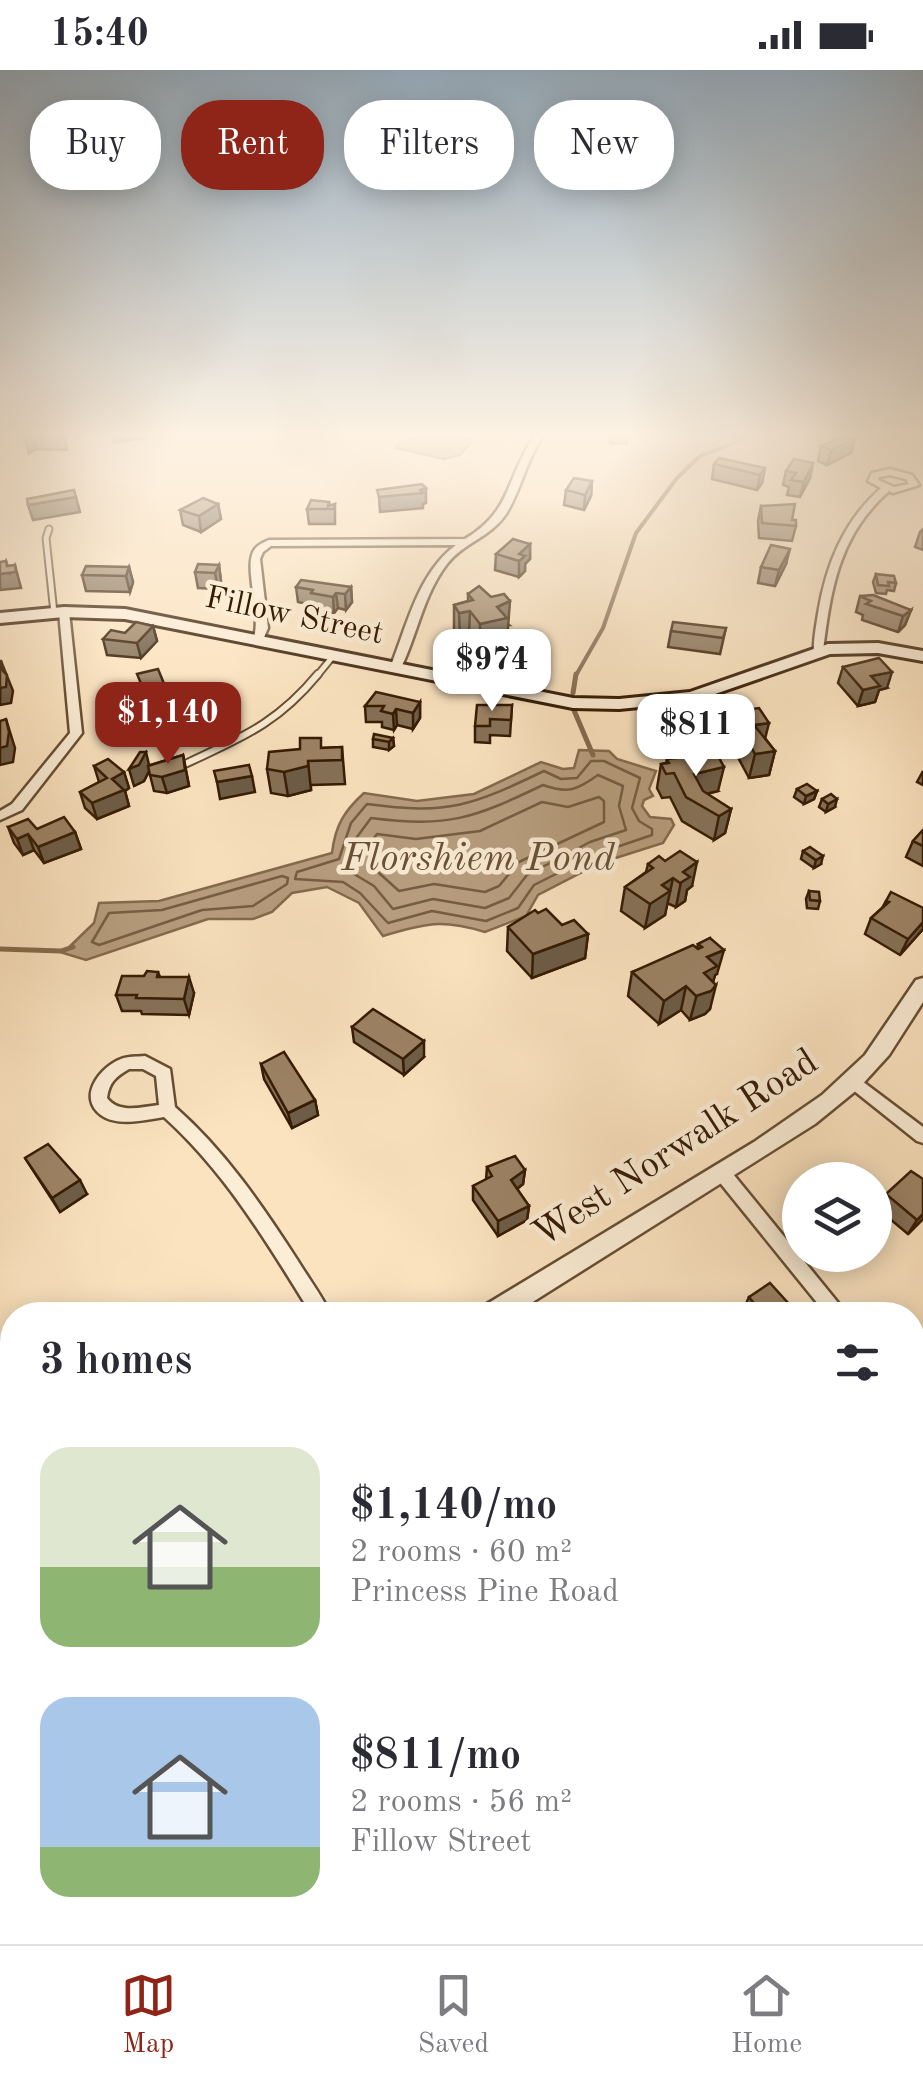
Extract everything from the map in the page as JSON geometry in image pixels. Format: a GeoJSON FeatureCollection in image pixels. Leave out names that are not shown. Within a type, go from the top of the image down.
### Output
{"type":"FeatureCollection","features":[{"type":"Feature","properties":{"kind":"main road","name":"Fillow Street"},"geometry":{"type":"LineString","coordinates":[[0,618],[59,613],[125,614],[526,696],[619,704],[673,700],[710,692],[818,651],[878,648],[923,656]]}},
{"type":"Feature","properties":{"kind":"street"},"geometry":{"type":"LineString","coordinates":[[396,668],[436,571],[449,555],[494,524]]}},
{"type":"Feature","properties":{"kind":"street"},"geometry":{"type":"LineString","coordinates":[[818,651],[829,582],[853,524]]}},
{"type":"Feature","properties":{"kind":"street"},"geometry":{"type":"LineString","coordinates":[[258,640],[263,628],[255,558],[269,543],[467,542]]}},
{"type":"Feature","properties":{"kind":"street"},"geometry":{"type":"LineString","coordinates":[[0,816],[17,807],[76,733],[59,613]]}},
{"type":"Feature","properties":{"kind":"street","name":"West Norwalk Road"},"geometry":{"type":"LineString","coordinates":[[512,1302],[664,1206],[723,1174],[854,1081],[895,1029],[923,984]]}},
{"type":"Feature","properties":{"kind":"street"},"geometry":{"type":"LineString","coordinates":[[168,1110],[124,1118],[106,1113],[98,1102],[98,1088],[106,1074],[121,1065],[153,1063],[164,1073],[168,1110],[190,1128],[256,1212],[314,1302]]}},
{"type":"Feature","properties":{"kind":"street"},"geometry":{"type":"LineString","coordinates":[[854,1081],[923,1136]]}},
{"type":"Feature","properties":{"kind":"street"},"geometry":{"type":"LineString","coordinates":[[723,1174],[827,1302]]}},
{"type":"Feature","properties":{"kind":"lane"},"geometry":{"type":"LineString","coordinates":[[49,529],[46,538],[59,613]]}},
{"type":"Feature","properties":{"kind":"lane"},"geometry":{"type":"LineString","coordinates":[[186,764],[265,726],[295,702],[334,656]]}},
{"type":"Feature","properties":{"kind":"water","name":"Florshiem Pond"},"geometry":{"type":"Polygon","coordinates":[[[579,750],[609,751],[617,759],[656,771],[649,789],[653,796],[644,800],[642,806],[650,817],[671,819],[674,825],[663,843],[600,863],[538,895],[526,916],[485,932],[434,924],[383,936],[359,903],[327,887],[292,893],[272,912],[253,919],[208,919],[86,960],[63,953],[94,923],[99,903],[159,901],[332,853],[342,820],[364,793],[417,801],[474,794],[541,762],[574,768],[579,750]]]}},
{"type":"Feature","properties":{"kind":"building"},"geometry":{"type":"Polygon","coordinates":[[[513,539],[530,544],[519,554],[525,556],[519,561],[496,554],[513,539]]]}},
{"type":"Feature","properties":{"kind":"building"},"geometry":{"type":"Polygon","coordinates":[[[771,545],[790,549],[779,570],[761,567],[771,545]]]}},
{"type":"Feature","properties":{"kind":"building"},"geometry":{"type":"Polygon","coordinates":[[[6,561],[7,566],[15,565],[16,572],[0,574],[0,562],[6,561]]]}},
{"type":"Feature","properties":{"kind":"building"},"geometry":{"type":"Polygon","coordinates":[[[198,564],[219,565],[215,573],[195,572],[198,564]]]}},
{"type":"Feature","properties":{"kind":"building"},"geometry":{"type":"Polygon","coordinates":[[[86,566],[129,567],[126,576],[82,575],[86,566]]]}},
{"type":"Feature","properties":{"kind":"building"},"geometry":{"type":"Polygon","coordinates":[[[876,574],[894,576],[896,583],[878,585],[876,574]]]}},
{"type":"Feature","properties":{"kind":"building"},"geometry":{"type":"Polygon","coordinates":[[[301,580],[351,587],[345,594],[336,593],[333,597],[296,587],[301,580]]]}},
{"type":"Feature","properties":{"kind":"building"},"geometry":{"type":"Polygon","coordinates":[[[479,586],[491,597],[504,594],[510,601],[497,607],[507,618],[480,624],[470,611],[459,613],[454,605],[473,600],[468,594],[479,586]]]}},
{"type":"Feature","properties":{"kind":"building"},"geometry":{"type":"Polygon","coordinates":[[[873,595],[911,610],[903,616],[866,604],[871,601],[860,596],[873,595]]]}},
{"type":"Feature","properties":{"kind":"building"},"geometry":{"type":"Polygon","coordinates":[[[136,622],[153,626],[137,643],[103,639],[111,630],[125,633],[136,622]]]}},
{"type":"Feature","properties":{"kind":"building"},"geometry":{"type":"Polygon","coordinates":[[[673,622],[726,628],[723,638],[671,631],[673,622]]]}},
{"type":"Feature","properties":{"kind":"building"},"geometry":{"type":"Polygon","coordinates":[[[879,658],[892,672],[871,676],[880,686],[863,690],[843,667],[879,658]]]}},
{"type":"Feature","properties":{"kind":"building"},"geometry":{"type":"Polygon","coordinates":[[[0,661],[7,675],[6,687],[0,688],[0,661]]]}},
{"type":"Feature","properties":{"kind":"building"},"geometry":{"type":"Polygon","coordinates":[[[158,669],[165,686],[156,688],[158,693],[139,697],[136,693],[144,691],[137,674],[158,669]]]}},
{"type":"Feature","properties":{"kind":"building"},"geometry":{"type":"Polygon","coordinates":[[[376,692],[420,702],[413,713],[396,709],[393,714],[381,711],[384,706],[365,706],[376,692]]]}},
{"type":"Feature","properties":{"kind":"building"},"geometry":{"type":"Polygon","coordinates":[[[747,701],[753,709],[759,708],[769,723],[754,725],[775,751],[755,754],[731,711],[725,712],[722,706],[747,701]]]}},
{"type":"Feature","properties":{"kind":"building"},"geometry":{"type":"Polygon","coordinates":[[[477,705],[512,705],[511,720],[490,719],[490,726],[475,726],[477,705]]]}},
{"type":"Feature","properties":{"kind":"building"},"geometry":{"type":"Polygon","coordinates":[[[6,719],[7,746],[0,748],[0,721],[6,719]]]}},
{"type":"Feature","properties":{"kind":"building"},"geometry":{"type":"Polygon","coordinates":[[[374,734],[393,738],[389,742],[373,739],[374,734]]]}},
{"type":"Feature","properties":{"kind":"building"},"geometry":{"type":"Polygon","coordinates":[[[300,738],[321,738],[321,748],[342,747],[342,760],[308,761],[308,766],[284,772],[267,769],[269,752],[300,749],[300,738]]]}},
{"type":"Feature","properties":{"kind":"building"},"geometry":{"type":"Polygon","coordinates":[[[140,752],[146,752],[139,765],[129,769],[140,752]]]}},
{"type":"Feature","properties":{"kind":"building"},"geometry":{"type":"Polygon","coordinates":[[[717,754],[724,767],[694,774],[703,791],[731,809],[719,816],[686,797],[674,773],[666,774],[661,764],[669,763],[667,759],[717,754]]]}},
{"type":"Feature","properties":{"kind":"building"},"geometry":{"type":"Polygon","coordinates":[[[183,755],[185,770],[162,777],[150,775],[148,766],[183,755]]]}},
{"type":"Feature","properties":{"kind":"building"},"geometry":{"type":"Polygon","coordinates":[[[108,759],[124,772],[112,779],[124,790],[92,803],[80,792],[107,778],[94,766],[108,759]]]}},
{"type":"Feature","properties":{"kind":"building"},"geometry":{"type":"Polygon","coordinates":[[[249,765],[252,776],[217,782],[214,771],[249,765]]]}},
{"type":"Feature","properties":{"kind":"building"},"geometry":{"type":"Polygon","coordinates":[[[807,784],[817,791],[806,796],[797,789],[807,784]]]}},
{"type":"Feature","properties":{"kind":"building"},"geometry":{"type":"Polygon","coordinates":[[[831,794],[837,799],[828,804],[822,799],[831,794]]]}},
{"type":"Feature","properties":{"kind":"building"},"geometry":{"type":"Polygon","coordinates":[[[64,817],[75,832],[38,847],[28,834],[17,839],[8,827],[28,819],[37,829],[64,817]]]}},
{"type":"Feature","properties":{"kind":"building"},"geometry":{"type":"Polygon","coordinates":[[[923,830],[923,846],[913,841],[923,830]]]}},
{"type":"Feature","properties":{"kind":"building"},"geometry":{"type":"Polygon","coordinates":[[[810,847],[823,856],[816,860],[803,851],[810,847]]]}},
{"type":"Feature","properties":{"kind":"building"},"geometry":{"type":"Polygon","coordinates":[[[680,851],[697,862],[683,872],[690,877],[680,883],[673,878],[662,885],[670,891],[650,904],[625,887],[653,868],[648,864],[659,856],[665,861],[680,851]]]}},
{"type":"Feature","properties":{"kind":"building"},"geometry":{"type":"Polygon","coordinates":[[[809,891],[819,892],[820,901],[810,900],[809,891]]]}},
{"type":"Feature","properties":{"kind":"building"},"geometry":{"type":"Polygon","coordinates":[[[891,892],[923,908],[923,922],[908,939],[871,918],[889,902],[886,901],[891,892]]]}},
{"type":"Feature","properties":{"kind":"building"},"geometry":{"type":"Polygon","coordinates":[[[546,909],[562,925],[574,920],[588,934],[533,954],[508,927],[535,910],[538,913],[546,909]]]}},
{"type":"Feature","properties":{"kind":"building"},"geometry":{"type":"Polygon","coordinates":[[[710,938],[724,950],[707,957],[717,966],[704,973],[716,985],[711,991],[696,996],[686,986],[664,1001],[632,972],[693,945],[698,949],[702,947],[698,944],[710,938]]]}},
{"type":"Feature","properties":{"kind":"building"},"geometry":{"type":"Polygon","coordinates":[[[147,971],[158,972],[157,977],[189,977],[184,999],[116,995],[122,976],[144,976],[147,971]]]}},
{"type":"Feature","properties":{"kind":"building"},"geometry":{"type":"Polygon","coordinates":[[[373,1009],[424,1041],[403,1059],[352,1027],[373,1009]]]}},
{"type":"Feature","properties":{"kind":"building"},"geometry":{"type":"Polygon","coordinates":[[[284,1052],[315,1100],[288,1113],[261,1064],[284,1052]]]}},
{"type":"Feature","properties":{"kind":"building"},"geometry":{"type":"Polygon","coordinates":[[[48,1144],[80,1180],[52,1198],[25,1158],[48,1144]]]}},
{"type":"Feature","properties":{"kind":"building"},"geometry":{"type":"Polygon","coordinates":[[[515,1156],[525,1170],[511,1180],[529,1206],[498,1221],[473,1186],[492,1176],[487,1167],[515,1156]]]}},
{"type":"Feature","properties":{"kind":"building"},"geometry":{"type":"Polygon","coordinates":[[[911,1171],[923,1179],[923,1214],[917,1220],[892,1199],[892,1188],[911,1171]]]}},
{"type":"Feature","properties":{"kind":"building"},"geometry":{"type":"Polygon","coordinates":[[[770,1283],[787,1302],[753,1302],[749,1297],[770,1283]]]}},
{"type":"Feature","properties":{"kind":"waterway"},"geometry":{"type":"LineString","coordinates":[[576,676],[603,628],[642,524]]}},
{"type":"Feature","properties":{"kind":"waterway"},"geometry":{"type":"LineString","coordinates":[[573,693],[576,676]]}},
{"type":"Feature","properties":{"kind":"waterway"},"geometry":{"type":"LineString","coordinates":[[573,708],[593,755]]}},
{"type":"Feature","properties":{"kind":"waterway"},"geometry":{"type":"LineString","coordinates":[[0,949],[61,951],[73,947]]}}]}
